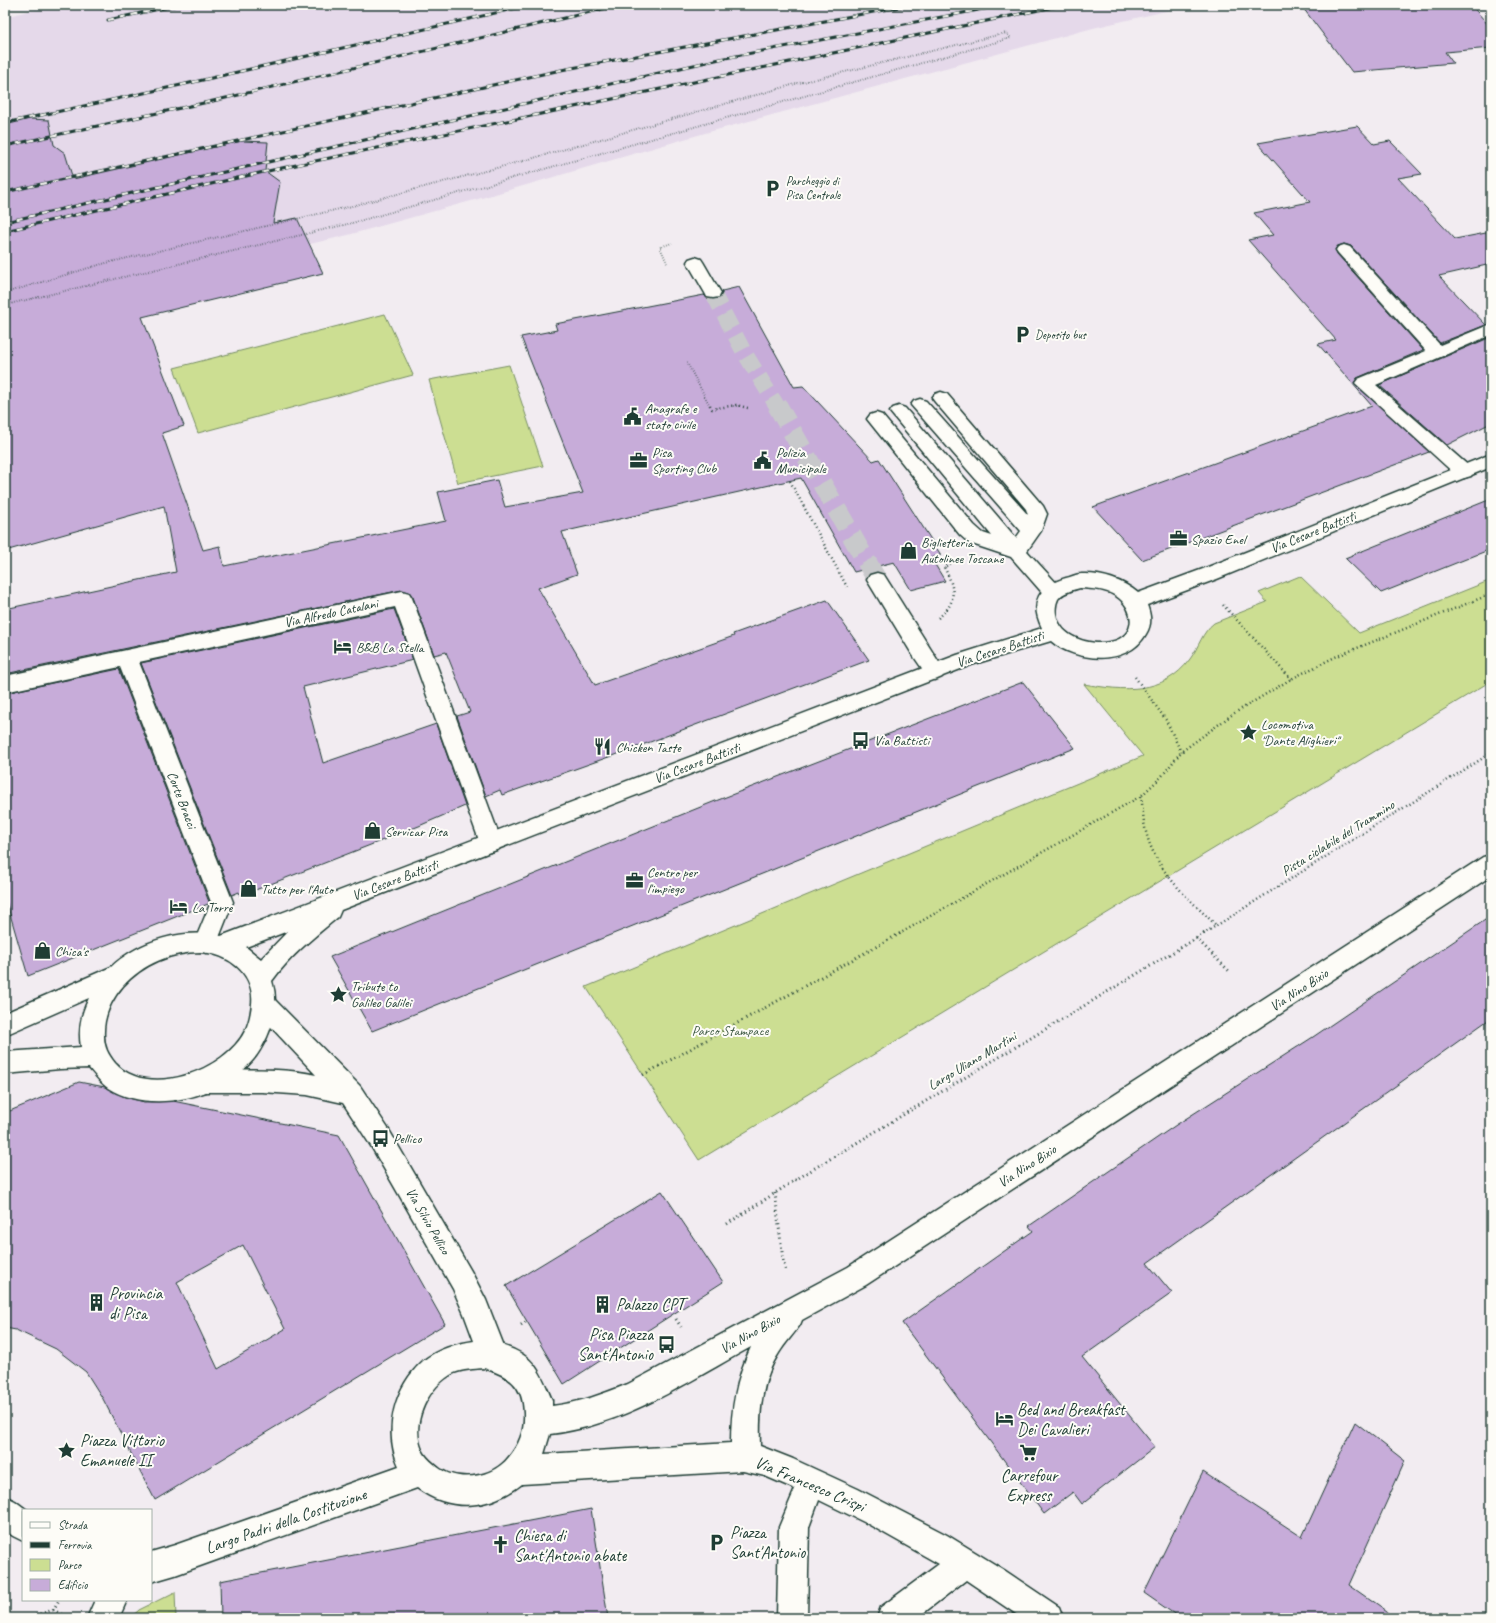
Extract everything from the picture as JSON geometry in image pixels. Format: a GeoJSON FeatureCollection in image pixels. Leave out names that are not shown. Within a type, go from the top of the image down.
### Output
{"type":"FeatureCollection","features":[{"type":"Feature","properties":{"kind":"street"},"geometry":{"type":"LineString","coordinates":[[1344,250],[1437,352]]}},
{"type":"Feature","properties":{"kind":"street"},"geometry":{"type":"LineString","coordinates":[[695,262],[713,293]]}},
{"type":"Feature","properties":{"kind":"street"},"geometry":{"type":"LineString","coordinates":[[1464,472],[1364,383],[1491,329]]}},
{"type":"Feature","properties":{"kind":"street"},"geometry":{"type":"LineString","coordinates":[[941,398],[1034,506],[1038,514],[1031,531],[1016,552]]}},
{"type":"Feature","properties":{"kind":"street"},"geometry":{"type":"LineString","coordinates":[[920,405],[1031,531]]}},
{"type":"Feature","properties":{"kind":"street"},"geometry":{"type":"LineString","coordinates":[[899,412],[1016,552],[1053,592]]}},
{"type":"Feature","properties":{"kind":"street"},"geometry":{"type":"LineString","coordinates":[[876,419],[967,530],[976,538],[1016,552]]}},
{"type":"Feature","properties":{"kind":"street","name":"Via Cesare Battisti"},"geometry":{"type":"LineString","coordinates":[[1135,602],[1210,574],[1491,460]]}},
{"type":"Feature","properties":{"kind":"street"},"geometry":{"type":"LineString","coordinates":[[877,580],[935,672]]}},
{"type":"Feature","properties":{"kind":"street"},"geometry":{"type":"LineString","coordinates":[[1080,581],[1096,582],[1111,586],[1125,592],[1135,602],[1141,613],[1141,624],[1137,634],[1128,643],[1114,649],[1099,651],[1068,643],[1054,632],[1048,623],[1045,612],[1047,601],[1053,592],[1066,585],[1080,581]]}},
{"type":"Feature","properties":{"kind":"street","name":"Via Alfredo Catalani"},"geometry":{"type":"LineString","coordinates":[[5,684],[402,598],[491,843]]}},
{"type":"Feature","properties":{"kind":"street","name":"Via Cesare Battisti"},"geometry":{"type":"LineString","coordinates":[[214,944],[342,901],[935,672],[992,651],[1054,632]]}},
{"type":"Feature","properties":{"kind":"street","name":"Corte Bracci"},"geometry":{"type":"LineString","coordinates":[[127,657],[222,902],[214,944]]}},
{"type":"Feature","properties":{"kind":"street","name":"Via Nino Bixio"},"geometry":{"type":"LineString","coordinates":[[540,1421],[558,1419],[595,1411],[637,1394],[857,1276],[1491,864]]}},
{"type":"Feature","properties":{"kind":"street","name":"Via Cesare Battisti"},"geometry":{"type":"LineString","coordinates":[[260,979],[274,960],[292,941],[342,901]]}},
{"type":"Feature","properties":{"kind":"street"},"geometry":{"type":"LineString","coordinates":[[5,1024],[118,974],[138,959],[160,949],[183,943],[214,944],[238,953],[252,965],[260,979],[264,991],[265,1005],[260,1027],[247,1048],[229,1067],[205,1081],[177,1089],[151,1090],[127,1085],[108,1073],[96,1057],[91,1036],[93,1015],[103,993],[118,974]]}},
{"type":"Feature","properties":{"kind":"street","name":"Via Silvio Pellico"},"geometry":{"type":"LineString","coordinates":[[265,1005],[351,1094],[380,1138],[462,1280],[483,1326],[493,1355]]}},
{"type":"Feature","properties":{"kind":"street"},"geometry":{"type":"LineString","coordinates":[[5,1063],[60,1058],[96,1057]]}},
{"type":"Feature","properties":{"kind":"street"},"geometry":{"type":"LineString","coordinates":[[205,1081],[262,1081],[307,1084],[351,1094]]}},
{"type":"Feature","properties":{"kind":"street"},"geometry":{"type":"LineString","coordinates":[[746,1457],[745,1413],[747,1396],[754,1372],[767,1345],[796,1309]]}},
{"type":"Feature","properties":{"kind":"street"},"geometry":{"type":"LineString","coordinates":[[463,1355],[493,1355],[510,1362],[523,1372],[529,1378],[539,1403],[540,1421],[537,1438],[530,1455],[518,1470],[494,1486],[480,1490],[460,1492],[441,1487],[420,1473],[411,1460],[405,1434],[405,1425],[413,1396],[426,1378],[443,1364],[463,1355]]}},
{"type":"Feature","properties":{"kind":"street","name":"Via Francesco Crispi"},"geometry":{"type":"LineString","coordinates":[[518,1470],[746,1457],[774,1466],[812,1482],[858,1503],[906,1528],[1008,1589],[1048,1618]]}},
{"type":"Feature","properties":{"kind":"street","name":"Largo Padri della Costituzione"},"geometry":{"type":"LineString","coordinates":[[152,1567],[175,1560],[420,1473]]}},
{"type":"Feature","properties":{"kind":"street"},"geometry":{"type":"LineString","coordinates":[[792,1618],[794,1527],[812,1482]]}},
{"type":"Feature","properties":{"kind":"street"},"geometry":{"type":"LineString","coordinates":[[5,1511],[22,1525]]}},
{"type":"Feature","properties":{"kind":"street"},"geometry":{"type":"LineString","coordinates":[[892,1618],[964,1562]]}},
{"type":"Feature","properties":{"kind":"street"},"geometry":{"type":"LineString","coordinates":[[102,1618],[111,1601]]}},
{"type":"Feature","properties":{"kind":"path"},"geometry":{"type":"LineString","coordinates":[[5,8],[16,5]]}},
{"type":"Feature","properties":{"kind":"path"},"geometry":{"type":"LineString","coordinates":[[5,294],[102,264],[379,199],[523,161],[858,67],[1006,34],[1011,38],[352,223],[5,305]]}},
{"type":"Feature","properties":{"kind":"path"},"geometry":{"type":"LineString","coordinates":[[687,363],[712,409],[736,405],[748,408]]}},
{"type":"Feature","properties":{"kind":"path"},"geometry":{"type":"LineString","coordinates":[[790,481],[848,588]]}},
{"type":"Feature","properties":{"kind":"path"},"geometry":{"type":"LineString","coordinates":[[934,620],[941,616],[953,600],[954,589],[950,577],[944,567],[953,563]]}},
{"type":"Feature","properties":{"kind":"path"},"geometry":{"type":"LineString","coordinates":[[643,1075],[898,936],[1141,796],[1162,776],[1181,752],[1233,714],[1291,679],[1335,657],[1491,594]]}},
{"type":"Feature","properties":{"kind":"path"},"geometry":{"type":"LineString","coordinates":[[1223,605],[1291,679]]}},
{"type":"Feature","properties":{"kind":"path"},"geometry":{"type":"LineString","coordinates":[[1135,677],[1166,720],[1181,752]]}},
{"type":"Feature","properties":{"kind":"path","name":"Pista ciclabile del Trammino"},"geometry":{"type":"LineString","coordinates":[[1196,938],[1491,753]]}},
{"type":"Feature","properties":{"kind":"path"},"geometry":{"type":"LineString","coordinates":[[1141,796],[1146,834],[1155,858],[1171,880],[1217,926]]}},
{"type":"Feature","properties":{"kind":"path"},"geometry":{"type":"LineString","coordinates":[[1196,938],[1231,973]]}},
{"type":"Feature","properties":{"kind":"path","name":"Largo Uliano Martini"},"geometry":{"type":"LineString","coordinates":[[727,1224],[775,1193],[1196,938]]}},
{"type":"Feature","properties":{"kind":"path"},"geometry":{"type":"LineString","coordinates":[[775,1193],[783,1260]]}},
{"type":"Feature","properties":{"kind":"path"},"geometry":{"type":"LineString","coordinates":[[676,1319],[681,1327]]}},
{"type":"Feature","properties":{"kind":"path"},"geometry":{"type":"LineString","coordinates":[[521,1325],[527,1321]]}},
{"type":"Feature","properties":{"kind":"path"},"geometry":{"type":"LineString","coordinates":[[27,1618],[53,1610],[58,1601]]}},
{"type":"Feature","properties":{"kind":"path"},"geometry":{"type":"LineString","coordinates":[[53,1610],[65,1616]]}},
{"type":"Feature","properties":{"kind":"shaded area"},"geometry":{"type":"Polygon","coordinates":[[[51,5],[1192,5],[1093,28],[705,133],[348,235],[5,316],[5,17],[51,5]]]}},
{"type":"Feature","properties":{"kind":"green space"},"geometry":{"type":"Polygon","coordinates":[[[385,314],[413,375],[198,433],[174,368],[385,314]]]}},
{"type":"Feature","properties":{"kind":"green space"},"geometry":{"type":"Polygon","coordinates":[[[509,365],[543,466],[458,483],[429,380],[509,365]]]}},
{"type":"Feature","properties":{"kind":"green space","name":"Parco Stampace"},"geometry":{"type":"Polygon","coordinates":[[[1300,576],[1359,633],[1491,580],[1491,681],[699,1160],[586,987],[1143,756],[1084,684],[1128,689],[1155,685],[1168,679],[1180,671],[1190,659],[1206,631],[1214,623],[1267,602],[1259,593],[1300,576]]]}},
{"type":"Feature","properties":{"kind":"green space"},"geometry":{"type":"Polygon","coordinates":[[[175,1592],[176,1618],[130,1618],[139,1610],[175,1592]]]}},
{"type":"Feature","properties":{"kind":"building"},"geometry":{"type":"Polygon","coordinates":[[[1339,5],[1471,5],[1491,28],[1491,48],[1445,52],[1453,63],[1352,72],[1303,8],[1339,5]]]}},
{"type":"Feature","properties":{"kind":"building"},"geometry":{"type":"Polygon","coordinates":[[[30,119],[49,120],[54,145],[65,153],[73,179],[242,141],[268,142],[265,171],[280,182],[273,223],[297,218],[323,273],[142,317],[184,426],[162,433],[203,550],[220,546],[224,566],[446,521],[438,492],[497,480],[505,507],[583,493],[521,337],[557,330],[555,324],[704,295],[707,298],[719,298],[722,291],[739,287],[794,387],[803,386],[873,461],[879,459],[941,555],[931,558],[945,581],[911,590],[894,562],[854,572],[801,478],[562,532],[577,574],[538,588],[595,685],[734,636],[733,634],[827,600],[869,660],[634,748],[502,795],[500,790],[486,796],[457,716],[470,712],[446,652],[434,655],[413,597],[409,592],[402,590],[5,674],[5,609],[176,572],[164,506],[5,551],[5,125],[30,119]]]}},
{"type":"Feature","properties":{"kind":"building"},"geometry":{"type":"Polygon","coordinates":[[[1357,126],[1374,144],[1390,141],[1422,174],[1398,178],[1455,239],[1491,232],[1491,264],[1439,276],[1486,325],[1440,343],[1351,246],[1344,244],[1335,249],[1337,254],[1423,350],[1357,378],[1354,383],[1429,452],[1142,560],[1093,507],[1372,406],[1318,344],[1336,340],[1248,240],[1273,235],[1254,213],[1310,202],[1258,143],[1357,126]]]}},
{"type":"Feature","properties":{"kind":"building"},"geometry":{"type":"Polygon","coordinates":[[[1491,337],[1491,423],[1447,445],[1379,385],[1491,337]]]}},
{"type":"Feature","properties":{"kind":"building"},"geometry":{"type":"Polygon","coordinates":[[[1491,499],[1491,549],[1381,593],[1345,558],[1491,499]]]}},
{"type":"Feature","properties":{"kind":"building"},"geometry":{"type":"Polygon","coordinates":[[[394,609],[413,660],[303,687],[323,763],[436,724],[465,806],[419,826],[240,896],[239,892],[232,895],[141,663],[394,609]]]}},
{"type":"Feature","properties":{"kind":"building"},"geometry":{"type":"Polygon","coordinates":[[[119,669],[209,902],[208,904],[28,976],[5,897],[5,693],[119,669]]]}},
{"type":"Feature","properties":{"kind":"building","name":"Centro per l'impiego"},"geometry":{"type":"Polygon","coordinates":[[[1023,682],[1075,748],[372,1031],[330,957],[713,802],[1023,682]]]}},
{"type":"Feature","properties":{"kind":"building"},"geometry":{"type":"Polygon","coordinates":[[[1491,916],[1491,1018],[1147,1263],[1172,1293],[1082,1357],[1155,1447],[1082,1504],[1073,1492],[1044,1514],[902,1323],[1033,1231],[1029,1226],[1176,1125],[1313,1037],[1491,916]]]}},
{"type":"Feature","properties":{"kind":"building","name":"Provincia di Pisa"},"geometry":{"type":"Polygon","coordinates":[[[79,1082],[105,1087],[125,1097],[144,1102],[173,1101],[339,1135],[445,1324],[155,1500],[103,1399],[86,1372],[56,1349],[16,1330],[5,1328],[5,1113],[79,1082]],[[243,1245],[177,1282],[218,1369],[285,1329],[243,1245]]]}},
{"type":"Feature","properties":{"kind":"building","name":"Palazzo CPT"},"geometry":{"type":"Polygon","coordinates":[[[662,1191],[723,1282],[564,1384],[506,1286],[662,1191]]]}},
{"type":"Feature","properties":{"kind":"building"},"geometry":{"type":"Polygon","coordinates":[[[1355,1422],[1405,1461],[1349,1585],[1396,1618],[1180,1618],[1144,1593],[1203,1472],[1302,1537],[1355,1422]]]}},
{"type":"Feature","properties":{"kind":"building","name":"Chiesa di Sant'Antonio abate"},"geometry":{"type":"Polygon","coordinates":[[[591,1509],[608,1618],[221,1618],[220,1581],[591,1509]]]}},
{"type":"Feature","properties":{"kind":"tunnel"},"geometry":{"type":"LineString","coordinates":[[713,293],[744,352],[777,406]]}},
{"type":"Feature","properties":{"kind":"tunnel"},"geometry":{"type":"LineString","coordinates":[[777,405],[877,580]]}},
{"type":"Feature","properties":{"kind":"railway"},"geometry":{"type":"LineString","coordinates":[[108,20],[178,5]]}},
{"type":"Feature","properties":{"kind":"railway"},"geometry":{"type":"LineString","coordinates":[[5,123],[181,85],[530,5]]}},
{"type":"Feature","properties":{"kind":"railway"},"geometry":{"type":"LineString","coordinates":[[5,146],[213,101],[620,5]]}},
{"type":"Feature","properties":{"kind":"railway"},"geometry":{"type":"LineString","coordinates":[[5,192],[561,70],[911,5]]}},
{"type":"Feature","properties":{"kind":"railway"},"geometry":{"type":"LineString","coordinates":[[5,222],[720,59],[1005,5]]}},
{"type":"Feature","properties":{"kind":"railway"},"geometry":{"type":"LineString","coordinates":[[5,231],[277,169],[1063,5]]}},
{"type":"Feature","properties":{"kind":"place","name":"Parcheggio di Pisa Centrale"},"geometry":{"type":"Point","coordinates":[773,188]}},
{"type":"Feature","properties":{"kind":"place","name":"Deposito bus"},"geometry":{"type":"Point","coordinates":[1022,335]}},
{"type":"Feature","properties":{"kind":"place","name":"Anagrafe e stato civile"},"geometry":{"type":"Point","coordinates":[632,416]}},
{"type":"Feature","properties":{"kind":"place","name":"Pisa Sporting Club"},"geometry":{"type":"Point","coordinates":[639,460]}},
{"type":"Feature","properties":{"kind":"place","name":"Polizia Municipale"},"geometry":{"type":"Point","coordinates":[763,460]}},
{"type":"Feature","properties":{"kind":"place","name":"Spazio Enel"},"geometry":{"type":"Point","coordinates":[1178,539]}},
{"type":"Feature","properties":{"kind":"place","name":"Biglietteria Autolinee Toscane"},"geometry":{"type":"Point","coordinates":[908,550]}},
{"type":"Feature","properties":{"kind":"place","name":"B&B La Stella"},"geometry":{"type":"Point","coordinates":[343,647]}},
{"type":"Feature","properties":{"kind":"place","name":"Locomotiva \"Dante Alighieri\""},"geometry":{"type":"Point","coordinates":[1248,732]}},
{"type":"Feature","properties":{"kind":"place","name":"Via Battisti"},"geometry":{"type":"Point","coordinates":[861,740]}},
{"type":"Feature","properties":{"kind":"place","name":"Chicken Taste"},"geometry":{"type":"Point","coordinates":[603,747]}},
{"type":"Feature","properties":{"kind":"place","name":"Servicar Pisa"},"geometry":{"type":"Point","coordinates":[372,831]}},
{"type":"Feature","properties":{"kind":"place","name":"Centro per l'impiego"},"geometry":{"type":"Point","coordinates":[634,880]}},
{"type":"Feature","properties":{"kind":"place","name":"Tutto per l'Auto"},"geometry":{"type":"Point","coordinates":[248,889]}},
{"type":"Feature","properties":{"kind":"place","name":"La Torre"},"geometry":{"type":"Point","coordinates":[179,907]}},
{"type":"Feature","properties":{"kind":"place","name":"Chica's"},"geometry":{"type":"Point","coordinates":[42,951]}},
{"type":"Feature","properties":{"kind":"place","name":"Tribute to Galileo Galilei"},"geometry":{"type":"Point","coordinates":[338,994]}},
{"type":"Feature","properties":{"kind":"place","name":"Pellico"},"geometry":{"type":"Point","coordinates":[380,1138]}},
{"type":"Feature","properties":{"kind":"place","name":"Provincia di Pisa"},"geometry":{"type":"Point","coordinates":[96,1303]}},
{"type":"Feature","properties":{"kind":"place","name":"Palazzo CPT"},"geometry":{"type":"Point","coordinates":[603,1304]}},
{"type":"Feature","properties":{"kind":"place","name":"Pisa Piazza Sant'Antonio"},"geometry":{"type":"Point","coordinates":[666,1344]}},
{"type":"Feature","properties":{"kind":"place","name":"Bed and Breakfast Dei Cavalieri"},"geometry":{"type":"Point","coordinates":[1004,1419]}},
{"type":"Feature","properties":{"kind":"place","name":"Piazza Vittorio Emanuele II"},"geometry":{"type":"Point","coordinates":[67,1450]}},
{"type":"Feature","properties":{"kind":"place","name":"Carrefour Express"},"geometry":{"type":"Point","coordinates":[1029,1453]}},
{"type":"Feature","properties":{"kind":"place","name":"Piazza Sant'Antonio"},"geometry":{"type":"Point","coordinates":[717,1542]}},
{"type":"Feature","properties":{"kind":"place","name":"Chiesa di Sant'Antonio abate"},"geometry":{"type":"Point","coordinates":[501,1545]}}]}
